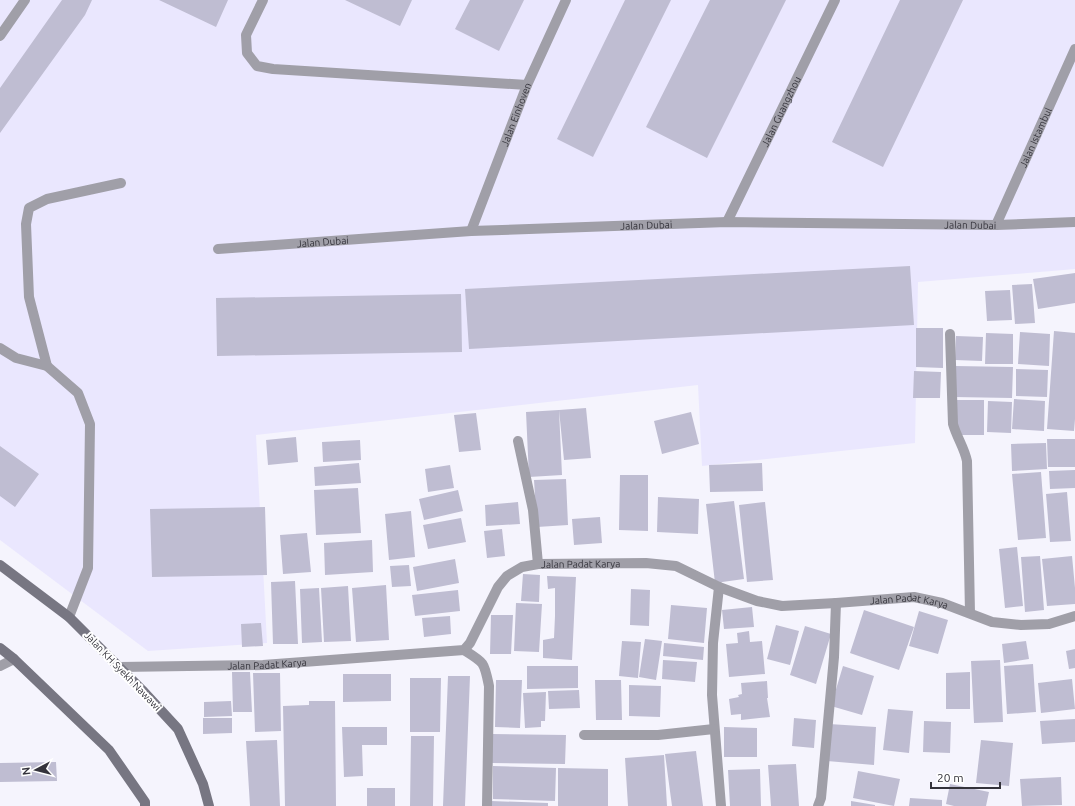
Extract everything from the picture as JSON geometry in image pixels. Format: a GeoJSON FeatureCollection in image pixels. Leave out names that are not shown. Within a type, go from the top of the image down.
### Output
{"type":"FeatureCollection","features":[{"type":"Feature","properties":{"kind":"main road","name":"Jalan KH Syekh Nawawi"},"geometry":{"type":"LineString","coordinates":[[0,566],[69,617],[120,667],[178,729],[203,784],[209,806]]}},
{"type":"Feature","properties":{"kind":"main road"},"geometry":{"type":"LineString","coordinates":[[0,648],[14,659],[110,750],[143,805]]}},
{"type":"Feature","properties":{"kind":"street"},"geometry":{"type":"LineString","coordinates":[[0,36],[25,0]]}},
{"type":"Feature","properties":{"kind":"street"},"geometry":{"type":"LineString","coordinates":[[262,0],[246,35],[247,53],[257,66],[273,70],[527,85]]}},
{"type":"Feature","properties":{"kind":"street","name":"Jalan Einhoven"},"geometry":{"type":"LineString","coordinates":[[470,231],[527,85],[566,0]]}},
{"type":"Feature","properties":{"kind":"street","name":"Jalan Guangzhou"},"geometry":{"type":"LineString","coordinates":[[727,222],[835,0]]}},
{"type":"Feature","properties":{"kind":"street","name":"Jalan Istambul"},"geometry":{"type":"LineString","coordinates":[[996,225],[1075,49]]}},
{"type":"Feature","properties":{"kind":"street"},"geometry":{"type":"LineString","coordinates":[[47,366],[29,297],[26,224],[29,208],[47,199],[121,183]]}},
{"type":"Feature","properties":{"kind":"street","name":"Jalan Dubai"},"geometry":{"type":"LineString","coordinates":[[218,249],[470,231],[727,222],[996,225],[1075,222]]}},
{"type":"Feature","properties":{"kind":"street"},"geometry":{"type":"LineString","coordinates":[[950,334],[953,424],[956,434],[966,454],[967,460],[970,613]]}},
{"type":"Feature","properties":{"kind":"street"},"geometry":{"type":"LineString","coordinates":[[0,348],[16,358],[47,366],[78,394],[90,424],[88,568],[69,617]]}},
{"type":"Feature","properties":{"kind":"street"},"geometry":{"type":"LineString","coordinates":[[518,441],[533,510],[538,564]]}},
{"type":"Feature","properties":{"kind":"street","name":"Jalan Padat Karya"},"geometry":{"type":"LineString","coordinates":[[120,667],[263,665],[464,650],[470,643],[498,587],[507,576],[522,567],[538,564],[646,564],[676,566],[719,587],[757,601],[782,606],[914,597],[942,603],[992,622],[1021,625],[1049,624],[1075,616]]}},
{"type":"Feature","properties":{"kind":"street"},"geometry":{"type":"LineString","coordinates":[[719,587],[713,643],[712,695],[721,806]]}},
{"type":"Feature","properties":{"kind":"street"},"geometry":{"type":"LineString","coordinates":[[818,806],[834,657],[836,603]]}},
{"type":"Feature","properties":{"kind":"street"},"geometry":{"type":"LineString","coordinates":[[464,650],[480,660],[485,667],[489,686],[487,806]]}},
{"type":"Feature","properties":{"kind":"street"},"geometry":{"type":"LineString","coordinates":[[0,666],[14,659]]}},
{"type":"Feature","properties":{"kind":"street"},"geometry":{"type":"LineString","coordinates":[[584,735],[658,735],[714,729]]}},
{"type":"Feature","properties":{"kind":"shaded area"},"geometry":{"type":"Polygon","coordinates":[[[0,0],[1075,0],[1075,269],[918,282],[915,443],[702,466],[698,385],[256,435],[267,643],[148,651],[0,540],[0,0]]]}},
{"type":"Feature","properties":{"kind":"building"},"geometry":{"type":"Polygon","coordinates":[[[62,0],[92,0],[85,15],[0,133],[0,88],[62,0]]]}},
{"type":"Feature","properties":{"kind":"building"},"geometry":{"type":"Polygon","coordinates":[[[159,0],[228,0],[216,27],[159,0]]]}},
{"type":"Feature","properties":{"kind":"building"},"geometry":{"type":"Polygon","coordinates":[[[345,0],[412,0],[400,26],[345,0]]]}},
{"type":"Feature","properties":{"kind":"building"},"geometry":{"type":"Polygon","coordinates":[[[470,0],[524,0],[499,51],[455,29],[470,0]]]}},
{"type":"Feature","properties":{"kind":"building"},"geometry":{"type":"Polygon","coordinates":[[[625,0],[671,0],[593,157],[557,139],[625,0]]]}},
{"type":"Feature","properties":{"kind":"building"},"geometry":{"type":"Polygon","coordinates":[[[710,0],[786,0],[707,158],[646,127],[710,0]]]}},
{"type":"Feature","properties":{"kind":"building"},"geometry":{"type":"Polygon","coordinates":[[[900,0],[963,0],[883,167],[832,142],[900,0]]]}},
{"type":"Feature","properties":{"kind":"building"},"geometry":{"type":"Polygon","coordinates":[[[910,266],[914,325],[469,349],[465,289],[910,266]]]}},
{"type":"Feature","properties":{"kind":"building"},"geometry":{"type":"Polygon","coordinates":[[[1075,273],[1075,303],[1038,309],[1033,279],[1075,273]]]}},
{"type":"Feature","properties":{"kind":"building"},"geometry":{"type":"Polygon","coordinates":[[[1032,284],[1035,323],[1015,324],[1012,285],[1032,284]]]}},
{"type":"Feature","properties":{"kind":"building"},"geometry":{"type":"Polygon","coordinates":[[[1010,290],[1012,320],[987,321],[985,291],[1010,290]]]}},
{"type":"Feature","properties":{"kind":"building"},"geometry":{"type":"Polygon","coordinates":[[[461,294],[462,352],[217,356],[216,298],[461,294]]]}},
{"type":"Feature","properties":{"kind":"building"},"geometry":{"type":"Polygon","coordinates":[[[916,328],[943,328],[943,368],[916,367],[916,328]]]}},
{"type":"Feature","properties":{"kind":"building"},"geometry":{"type":"Polygon","coordinates":[[[1054,331],[1075,333],[1074,431],[1047,429],[1054,331]]]}},
{"type":"Feature","properties":{"kind":"building"},"geometry":{"type":"Polygon","coordinates":[[[1020,332],[1050,334],[1049,366],[1018,364],[1020,332]]]}},
{"type":"Feature","properties":{"kind":"building"},"geometry":{"type":"Polygon","coordinates":[[[986,333],[1013,334],[1013,364],[985,364],[986,333]]]}},
{"type":"Feature","properties":{"kind":"building"},"geometry":{"type":"Polygon","coordinates":[[[956,336],[983,337],[982,361],[955,360],[956,336]]]}},
{"type":"Feature","properties":{"kind":"building"},"geometry":{"type":"Polygon","coordinates":[[[955,366],[1013,367],[1012,398],[954,397],[955,366]]]}},
{"type":"Feature","properties":{"kind":"building"},"geometry":{"type":"Polygon","coordinates":[[[1016,369],[1048,370],[1047,397],[1016,396],[1016,369]]]}},
{"type":"Feature","properties":{"kind":"building"},"geometry":{"type":"Polygon","coordinates":[[[914,371],[941,372],[940,398],[913,398],[914,371]]]}},
{"type":"Feature","properties":{"kind":"building"},"geometry":{"type":"Polygon","coordinates":[[[1014,399],[1045,401],[1044,431],[1012,429],[1014,399]]]}},
{"type":"Feature","properties":{"kind":"building"},"geometry":{"type":"Polygon","coordinates":[[[957,400],[984,400],[984,435],[957,435],[957,400]]]}},
{"type":"Feature","properties":{"kind":"building"},"geometry":{"type":"Polygon","coordinates":[[[988,401],[1012,402],[1011,433],[987,432],[988,401]]]}},
{"type":"Feature","properties":{"kind":"building"},"geometry":{"type":"Polygon","coordinates":[[[586,408],[591,458],[564,460],[559,410],[586,408]]]}},
{"type":"Feature","properties":{"kind":"building"},"geometry":{"type":"Polygon","coordinates":[[[559,410],[562,475],[529,477],[526,412],[559,410]]]}},
{"type":"Feature","properties":{"kind":"building"},"geometry":{"type":"Polygon","coordinates":[[[691,412],[699,444],[662,454],[654,421],[691,412]]]}},
{"type":"Feature","properties":{"kind":"building"},"geometry":{"type":"Polygon","coordinates":[[[476,413],[481,450],[459,452],[454,415],[476,413]]]}},
{"type":"Feature","properties":{"kind":"building"},"geometry":{"type":"Polygon","coordinates":[[[296,437],[298,462],[268,465],[266,440],[296,437]]]}},
{"type":"Feature","properties":{"kind":"building"},"geometry":{"type":"Polygon","coordinates":[[[1047,439],[1075,439],[1075,467],[1048,467],[1047,439]]]}},
{"type":"Feature","properties":{"kind":"building"},"geometry":{"type":"Polygon","coordinates":[[[360,440],[361,460],[323,462],[322,442],[360,440]]]}},
{"type":"Feature","properties":{"kind":"building"},"geometry":{"type":"Polygon","coordinates":[[[1046,443],[1047,469],[1012,471],[1011,444],[1046,443]]]}},
{"type":"Feature","properties":{"kind":"building"},"geometry":{"type":"Polygon","coordinates":[[[0,446],[39,474],[15,507],[0,496],[0,446]]]}},
{"type":"Feature","properties":{"kind":"building"},"geometry":{"type":"Polygon","coordinates":[[[359,463],[361,483],[315,486],[314,467],[359,463]]]}},
{"type":"Feature","properties":{"kind":"building"},"geometry":{"type":"Polygon","coordinates":[[[762,463],[763,491],[710,492],[709,465],[762,463]]]}},
{"type":"Feature","properties":{"kind":"building"},"geometry":{"type":"Polygon","coordinates":[[[450,465],[454,488],[428,492],[425,469],[450,465]]]}},
{"type":"Feature","properties":{"kind":"building"},"geometry":{"type":"Polygon","coordinates":[[[1075,470],[1075,488],[1050,489],[1049,471],[1075,470]]]}},
{"type":"Feature","properties":{"kind":"building"},"geometry":{"type":"Polygon","coordinates":[[[1041,472],[1046,538],[1018,540],[1012,474],[1041,472]]]}},
{"type":"Feature","properties":{"kind":"building"},"geometry":{"type":"Polygon","coordinates":[[[620,475],[648,475],[648,531],[619,530],[620,475]]]}},
{"type":"Feature","properties":{"kind":"building"},"geometry":{"type":"Polygon","coordinates":[[[566,479],[568,525],[537,527],[534,480],[566,479]]]}},
{"type":"Feature","properties":{"kind":"building"},"geometry":{"type":"Polygon","coordinates":[[[358,488],[361,533],[316,535],[314,490],[358,488]]]}},
{"type":"Feature","properties":{"kind":"building"},"geometry":{"type":"Polygon","coordinates":[[[458,490],[463,511],[424,520],[419,499],[458,490]]]}},
{"type":"Feature","properties":{"kind":"building"},"geometry":{"type":"Polygon","coordinates":[[[1067,492],[1071,541],[1050,542],[1046,494],[1067,492]]]}},
{"type":"Feature","properties":{"kind":"building"},"geometry":{"type":"Polygon","coordinates":[[[658,497],[699,499],[698,534],[657,532],[658,497]]]}},
{"type":"Feature","properties":{"kind":"building"},"geometry":{"type":"Polygon","coordinates":[[[734,501],[744,579],[715,583],[706,504],[734,501]]]}},
{"type":"Feature","properties":{"kind":"building"},"geometry":{"type":"Polygon","coordinates":[[[518,502],[520,524],[486,526],[485,505],[518,502]]]}},
{"type":"Feature","properties":{"kind":"building"},"geometry":{"type":"Polygon","coordinates":[[[765,502],[773,580],[747,582],[739,505],[765,502]]]}},
{"type":"Feature","properties":{"kind":"building"},"geometry":{"type":"Polygon","coordinates":[[[265,507],[267,575],[152,577],[150,509],[265,507]]]}},
{"type":"Feature","properties":{"kind":"building"},"geometry":{"type":"Polygon","coordinates":[[[411,511],[415,557],[389,560],[385,514],[411,511]]]}},
{"type":"Feature","properties":{"kind":"building"},"geometry":{"type":"Polygon","coordinates":[[[600,517],[602,543],[574,545],[572,519],[600,517]]]}},
{"type":"Feature","properties":{"kind":"building"},"geometry":{"type":"Polygon","coordinates":[[[461,518],[466,542],[428,549],[423,525],[461,518]]]}},
{"type":"Feature","properties":{"kind":"building"},"geometry":{"type":"Polygon","coordinates":[[[502,529],[505,556],[487,558],[484,531],[502,529]]]}},
{"type":"Feature","properties":{"kind":"building"},"geometry":{"type":"Polygon","coordinates":[[[307,533],[311,572],[283,574],[280,535],[307,533]]]}},
{"type":"Feature","properties":{"kind":"building"},"geometry":{"type":"Polygon","coordinates":[[[372,540],[373,572],[325,575],[324,543],[372,540]]]}},
{"type":"Feature","properties":{"kind":"building"},"geometry":{"type":"Polygon","coordinates":[[[1017,547],[1023,606],[1005,608],[999,549],[1017,547]]]}},
{"type":"Feature","properties":{"kind":"building"},"geometry":{"type":"Polygon","coordinates":[[[1040,556],[1044,610],[1025,612],[1021,557],[1040,556]]]}},
{"type":"Feature","properties":{"kind":"building"},"geometry":{"type":"Polygon","coordinates":[[[1072,556],[1075,604],[1047,606],[1042,559],[1072,556]]]}},
{"type":"Feature","properties":{"kind":"building"},"geometry":{"type":"Polygon","coordinates":[[[455,559],[459,583],[417,591],[413,567],[455,559]]]}},
{"type":"Feature","properties":{"kind":"building"},"geometry":{"type":"Polygon","coordinates":[[[409,565],[411,586],[392,587],[390,566],[409,565]]]}},
{"type":"Feature","properties":{"kind":"building"},"geometry":{"type":"Polygon","coordinates":[[[523,574],[540,575],[539,602],[521,601],[523,574]]]}},
{"type":"Feature","properties":{"kind":"building"},"geometry":{"type":"Polygon","coordinates":[[[547,576],[576,577],[572,660],[543,658],[543,640],[554,638],[555,588],[548,589],[547,576]]]}},
{"type":"Feature","properties":{"kind":"building"},"geometry":{"type":"Polygon","coordinates":[[[295,581],[298,644],[273,644],[271,582],[295,581]]]}},
{"type":"Feature","properties":{"kind":"building"},"geometry":{"type":"Polygon","coordinates":[[[386,585],[389,640],[356,642],[352,588],[386,585]]]}},
{"type":"Feature","properties":{"kind":"building"},"geometry":{"type":"Polygon","coordinates":[[[348,586],[351,641],[324,642],[321,588],[348,586]]]}},
{"type":"Feature","properties":{"kind":"building"},"geometry":{"type":"Polygon","coordinates":[[[319,588],[322,642],[302,643],[300,589],[319,588]]]}},
{"type":"Feature","properties":{"kind":"building"},"geometry":{"type":"Polygon","coordinates":[[[631,589],[650,590],[649,626],[630,625],[631,589]]]}},
{"type":"Feature","properties":{"kind":"building"},"geometry":{"type":"Polygon","coordinates":[[[458,590],[460,611],[415,616],[412,595],[458,590]]]}},
{"type":"Feature","properties":{"kind":"building"},"geometry":{"type":"Polygon","coordinates":[[[516,603],[542,604],[539,652],[514,651],[516,603]]]}},
{"type":"Feature","properties":{"kind":"building"},"geometry":{"type":"Polygon","coordinates":[[[671,605],[707,608],[704,643],[668,639],[671,605]]]}},
{"type":"Feature","properties":{"kind":"building"},"geometry":{"type":"Polygon","coordinates":[[[752,607],[754,627],[724,629],[722,610],[752,607]]]}},
{"type":"Feature","properties":{"kind":"building"},"geometry":{"type":"Polygon","coordinates":[[[864,610],[914,627],[899,670],[850,653],[864,610]]]}},
{"type":"Feature","properties":{"kind":"building"},"geometry":{"type":"Polygon","coordinates":[[[919,611],[948,620],[938,654],[909,646],[919,611]]]}},
{"type":"Feature","properties":{"kind":"building"},"geometry":{"type":"Polygon","coordinates":[[[491,615],[513,615],[511,654],[490,654],[491,615]]]}},
{"type":"Feature","properties":{"kind":"building"},"geometry":{"type":"Polygon","coordinates":[[[450,616],[451,634],[424,637],[422,618],[450,616]]]}},
{"type":"Feature","properties":{"kind":"building"},"geometry":{"type":"Polygon","coordinates":[[[261,623],[263,646],[242,647],[241,624],[261,623]]]}},
{"type":"Feature","properties":{"kind":"building"},"geometry":{"type":"Polygon","coordinates":[[[776,625],[799,631],[790,665],[767,659],[776,625]]]}},
{"type":"Feature","properties":{"kind":"building"},"geometry":{"type":"Polygon","coordinates":[[[805,626],[831,634],[816,684],[790,675],[805,626]]]}},
{"type":"Feature","properties":{"kind":"building"},"geometry":{"type":"Polygon","coordinates":[[[749,631],[750,642],[762,641],[765,674],[729,677],[726,644],[738,643],[737,633],[749,631]]]}},
{"type":"Feature","properties":{"kind":"building"},"geometry":{"type":"Polygon","coordinates":[[[645,639],[662,641],[656,680],[639,677],[645,639]]]}},
{"type":"Feature","properties":{"kind":"building"},"geometry":{"type":"Polygon","coordinates":[[[622,641],[641,642],[638,678],[619,676],[622,641]]]}},
{"type":"Feature","properties":{"kind":"building"},"geometry":{"type":"Polygon","coordinates":[[[1026,641],[1029,659],[1004,663],[1002,644],[1026,641]]]}},
{"type":"Feature","properties":{"kind":"building"},"geometry":{"type":"Polygon","coordinates":[[[664,643],[704,647],[703,660],[663,656],[664,643]]]}},
{"type":"Feature","properties":{"kind":"building"},"geometry":{"type":"Polygon","coordinates":[[[1075,649],[1075,668],[1069,669],[1066,651],[1075,649]]]}},
{"type":"Feature","properties":{"kind":"building"},"geometry":{"type":"Polygon","coordinates":[[[663,660],[697,662],[695,682],[662,679],[663,660]]]}},
{"type":"Feature","properties":{"kind":"building"},"geometry":{"type":"Polygon","coordinates":[[[1000,660],[1003,722],[974,723],[971,661],[1000,660]]]}},
{"type":"Feature","properties":{"kind":"building"},"geometry":{"type":"Polygon","coordinates":[[[1033,664],[1036,712],[1007,714],[1004,666],[1033,664]]]}},
{"type":"Feature","properties":{"kind":"building"},"geometry":{"type":"Polygon","coordinates":[[[527,666],[578,666],[578,688],[527,689],[527,666]]]}},
{"type":"Feature","properties":{"kind":"building"},"geometry":{"type":"Polygon","coordinates":[[[843,666],[874,676],[862,715],[831,706],[843,666]]]}},
{"type":"Feature","properties":{"kind":"building"},"geometry":{"type":"Polygon","coordinates":[[[232,672],[250,672],[252,712],[233,712],[232,672]]]}},
{"type":"Feature","properties":{"kind":"building"},"geometry":{"type":"Polygon","coordinates":[[[970,672],[970,709],[946,709],[946,673],[970,672]]]}},
{"type":"Feature","properties":{"kind":"building"},"geometry":{"type":"Polygon","coordinates":[[[253,673],[280,673],[281,731],[255,732],[253,673]]]}},
{"type":"Feature","properties":{"kind":"building"},"geometry":{"type":"Polygon","coordinates":[[[343,674],[391,674],[391,701],[343,702],[343,674]]]}},
{"type":"Feature","properties":{"kind":"building"},"geometry":{"type":"Polygon","coordinates":[[[448,676],[470,676],[465,806],[443,806],[448,676]]]}},
{"type":"Feature","properties":{"kind":"building"},"geometry":{"type":"Polygon","coordinates":[[[410,678],[441,678],[440,732],[410,732],[410,678]]]}},
{"type":"Feature","properties":{"kind":"building"},"geometry":{"type":"Polygon","coordinates":[[[1072,679],[1075,709],[1041,713],[1038,683],[1072,679]]]}},
{"type":"Feature","properties":{"kind":"building"},"geometry":{"type":"Polygon","coordinates":[[[496,680],[522,680],[520,728],[495,727],[496,680]]]}},
{"type":"Feature","properties":{"kind":"building"},"geometry":{"type":"Polygon","coordinates":[[[595,680],[621,680],[622,720],[596,720],[595,680]]]}},
{"type":"Feature","properties":{"kind":"building"},"geometry":{"type":"Polygon","coordinates":[[[767,681],[767,698],[770,717],[741,720],[741,714],[731,715],[729,699],[739,697],[738,695],[742,694],[741,683],[767,681]]]}},
{"type":"Feature","properties":{"kind":"building"},"geometry":{"type":"Polygon","coordinates":[[[629,685],[661,686],[660,717],[629,716],[629,685]]]}},
{"type":"Feature","properties":{"kind":"building"},"geometry":{"type":"Polygon","coordinates":[[[579,690],[580,708],[549,709],[548,691],[579,690]]]}},
{"type":"Feature","properties":{"kind":"building"},"geometry":{"type":"Polygon","coordinates":[[[546,692],[545,721],[541,721],[541,727],[525,728],[523,693],[546,692]]]}},
{"type":"Feature","properties":{"kind":"building"},"geometry":{"type":"Polygon","coordinates":[[[231,701],[232,716],[204,717],[204,702],[231,701]]]}},
{"type":"Feature","properties":{"kind":"building"},"geometry":{"type":"Polygon","coordinates":[[[309,701],[335,701],[336,806],[285,806],[283,706],[309,705],[309,701]]]}},
{"type":"Feature","properties":{"kind":"building"},"geometry":{"type":"Polygon","coordinates":[[[888,709],[913,711],[909,753],[883,750],[888,709]]]}},
{"type":"Feature","properties":{"kind":"building"},"geometry":{"type":"Polygon","coordinates":[[[203,718],[232,718],[232,733],[203,734],[203,718]]]}},
{"type":"Feature","properties":{"kind":"building"},"geometry":{"type":"Polygon","coordinates":[[[794,718],[816,720],[814,748],[792,746],[794,718]]]}},
{"type":"Feature","properties":{"kind":"building"},"geometry":{"type":"Polygon","coordinates":[[[1075,719],[1075,742],[1042,744],[1040,721],[1075,719]]]}},
{"type":"Feature","properties":{"kind":"building"},"geometry":{"type":"Polygon","coordinates":[[[924,721],[951,722],[950,753],[923,752],[924,721]]]}},
{"type":"Feature","properties":{"kind":"building"},"geometry":{"type":"Polygon","coordinates":[[[829,724],[876,727],[874,765],[827,761],[829,724]]]}},
{"type":"Feature","properties":{"kind":"building"},"geometry":{"type":"Polygon","coordinates":[[[342,727],[387,727],[387,745],[362,745],[363,776],[344,777],[342,727]]]}},
{"type":"Feature","properties":{"kind":"building"},"geometry":{"type":"Polygon","coordinates":[[[724,727],[757,728],[757,757],[724,757],[724,727]]]}},
{"type":"Feature","properties":{"kind":"building"},"geometry":{"type":"Polygon","coordinates":[[[492,734],[566,735],[565,764],[492,763],[492,734]]]}},
{"type":"Feature","properties":{"kind":"building"},"geometry":{"type":"Polygon","coordinates":[[[411,736],[434,736],[433,806],[410,806],[411,736]]]}},
{"type":"Feature","properties":{"kind":"building"},"geometry":{"type":"Polygon","coordinates":[[[277,740],[280,806],[250,806],[246,741],[277,740]]]}},
{"type":"Feature","properties":{"kind":"building"},"geometry":{"type":"Polygon","coordinates":[[[981,740],[1013,743],[1009,786],[976,783],[981,740]]]}},
{"type":"Feature","properties":{"kind":"building"},"geometry":{"type":"Polygon","coordinates":[[[696,751],[703,806],[672,806],[665,754],[696,751]]]}},
{"type":"Feature","properties":{"kind":"building"},"geometry":{"type":"Polygon","coordinates":[[[664,755],[667,806],[628,806],[625,758],[664,755]]]}},
{"type":"Feature","properties":{"kind":"building"},"geometry":{"type":"Polygon","coordinates":[[[56,762],[57,781],[0,782],[0,763],[56,762]]]}},
{"type":"Feature","properties":{"kind":"building"},"geometry":{"type":"Polygon","coordinates":[[[796,764],[799,806],[771,806],[768,765],[796,764]]]}},
{"type":"Feature","properties":{"kind":"building"},"geometry":{"type":"Polygon","coordinates":[[[493,766],[556,768],[555,801],[493,799],[493,766]]]}},
{"type":"Feature","properties":{"kind":"building"},"geometry":{"type":"Polygon","coordinates":[[[558,768],[608,769],[608,806],[558,806],[558,768]]]}},
{"type":"Feature","properties":{"kind":"building"},"geometry":{"type":"Polygon","coordinates":[[[760,769],[761,806],[730,806],[728,770],[760,769]]]}},
{"type":"Feature","properties":{"kind":"building"},"geometry":{"type":"Polygon","coordinates":[[[858,771],[900,779],[894,806],[853,798],[858,771]]]}},
{"type":"Feature","properties":{"kind":"building"},"geometry":{"type":"Polygon","coordinates":[[[1061,777],[1062,805],[1022,806],[1020,779],[1061,777]]]}},
{"type":"Feature","properties":{"kind":"building"},"geometry":{"type":"Polygon","coordinates":[[[950,784],[989,792],[986,806],[954,806],[946,804],[950,784]]]}},
{"type":"Feature","properties":{"kind":"building"},"geometry":{"type":"Polygon","coordinates":[[[367,788],[395,788],[395,806],[367,806],[367,788]]]}},
{"type":"Feature","properties":{"kind":"building"},"geometry":{"type":"Polygon","coordinates":[[[910,798],[942,800],[942,806],[909,806],[910,798]]]}},
{"type":"Feature","properties":{"kind":"building"},"geometry":{"type":"Polygon","coordinates":[[[491,801],[548,803],[548,806],[491,806],[491,801]]]}},
{"type":"Feature","properties":{"kind":"building"},"geometry":{"type":"Polygon","coordinates":[[[851,801],[875,805],[875,806],[851,806],[851,801]]]}}]}
